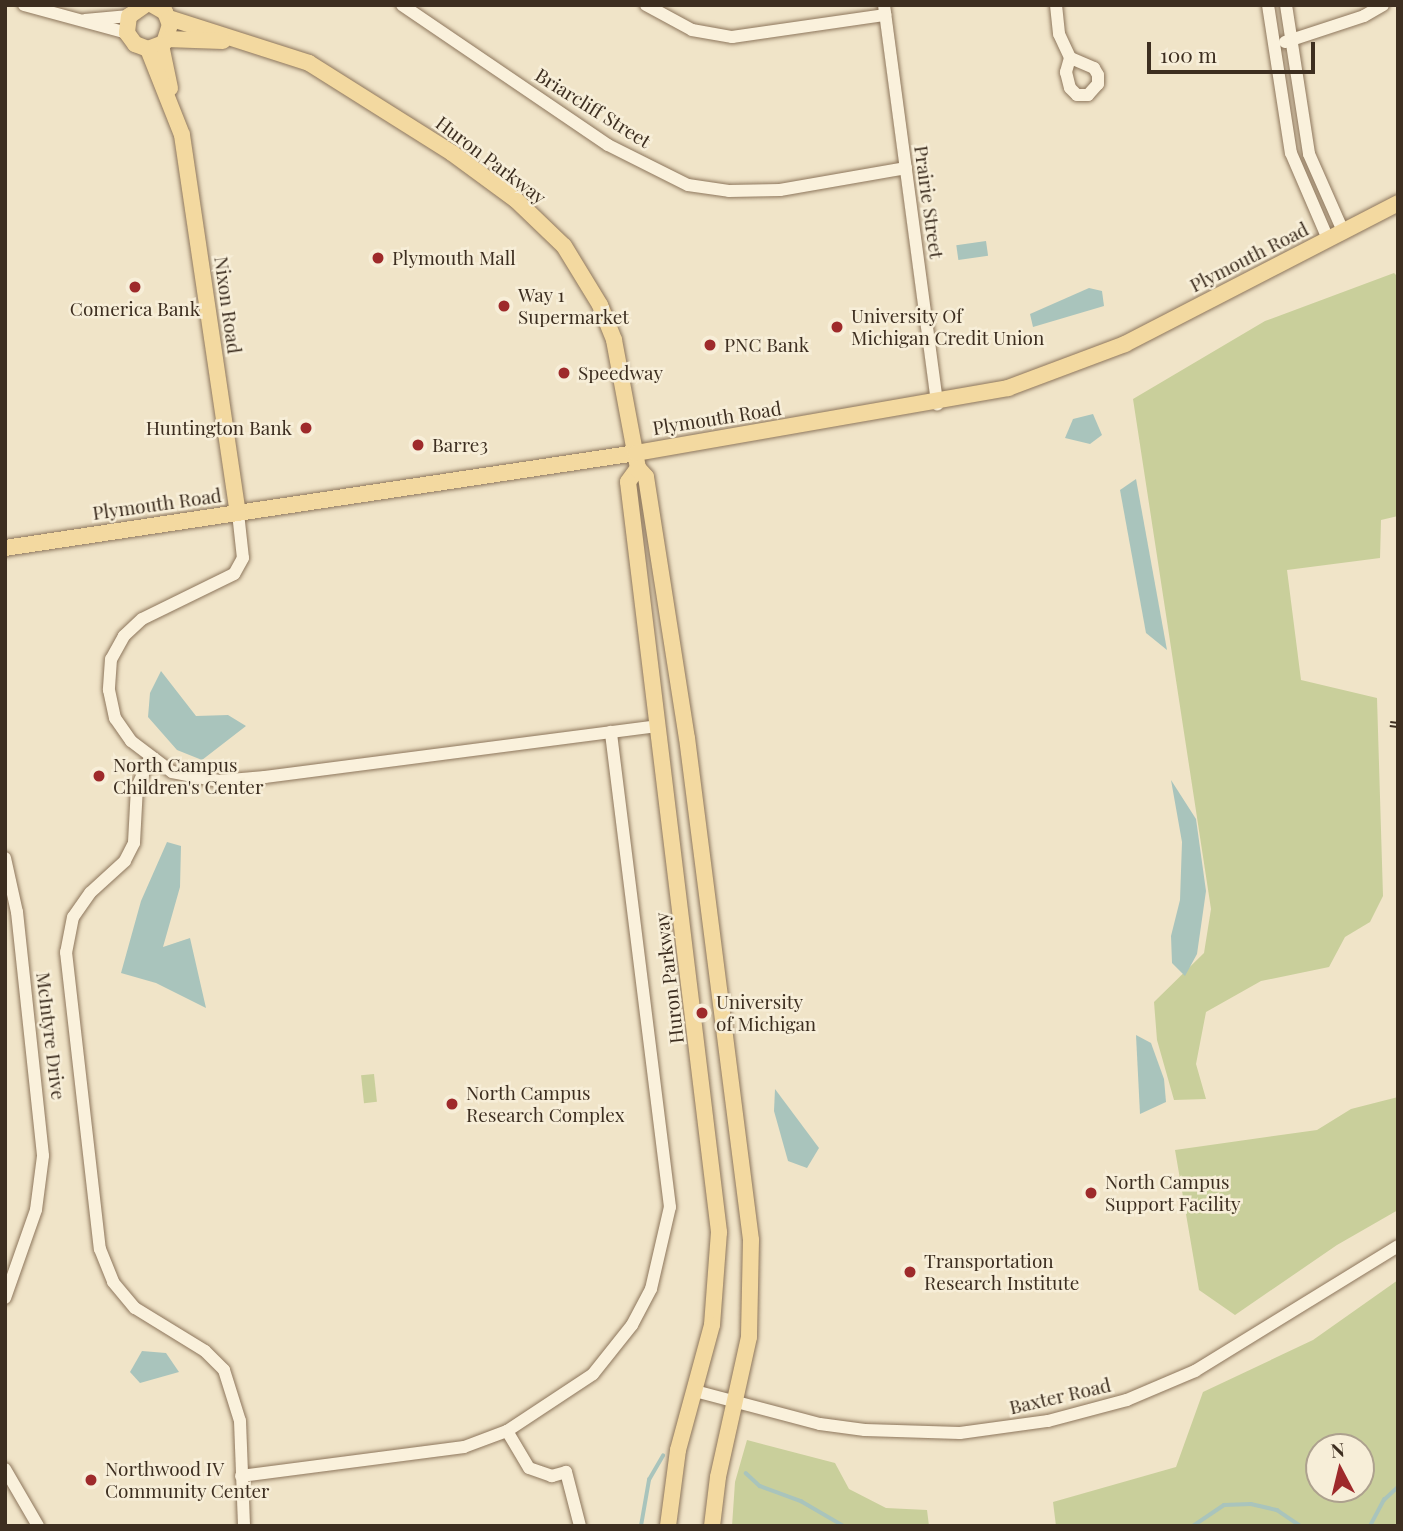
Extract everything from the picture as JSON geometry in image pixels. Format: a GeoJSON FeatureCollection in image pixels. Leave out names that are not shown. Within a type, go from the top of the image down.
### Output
{"type":"FeatureCollection","features":[{"type":"Feature","properties":{"kind":"main road"},"geometry":{"type":"LineString","coordinates":[[134,9],[127,33],[135,44],[158,44],[169,18],[153,5]]}},
{"type":"Feature","properties":{"kind":"main road","name":"Huron Parkway"},"geometry":{"type":"LineString","coordinates":[[169,18],[309,63],[452,153],[516,200],[564,246],[600,305],[614,340],[637,460],[646,477],[687,738],[726,1023],[754,1281],[749,1337],[718,1477],[712,1526]]}},
{"type":"Feature","properties":{"kind":"main road","name":"Huron Parkway"},"geometry":{"type":"LineString","coordinates":[[158,44],[253,43]]}},
{"type":"Feature","properties":{"kind":"main road","name":"Nixon Road"},"geometry":{"type":"LineString","coordinates":[[158,44],[182,135],[238,513]]}},
{"type":"Feature","properties":{"kind":"main road","name":"Plymouth Road"},"geometry":{"type":"LineString","coordinates":[[5,548],[238,513],[637,460],[937,404],[1055,374],[1125,344],[1398,203]]}},
{"type":"Feature","properties":{"kind":"main road","name":"Huron Parkway"},"geometry":{"type":"LineString","coordinates":[[637,460],[628,482],[718,1205],[719,1261],[712,1325],[677,1450],[668,1526]]}},
{"type":"Feature","properties":{"kind":"main road"},"geometry":{"type":"LineString","coordinates":[[659,726],[676,729],[687,738]]}},
{"type":"Feature","properties":{"kind":"main road"},"geometry":{"type":"LineString","coordinates":[[696,1026],[726,1023]]}},
{"type":"Feature","properties":{"kind":"street"},"geometry":{"type":"LineString","coordinates":[[24,5],[127,33]]}},
{"type":"Feature","properties":{"kind":"street","name":"Briarcliff Street"},"geometry":{"type":"LineString","coordinates":[[402,5],[608,145],[688,184],[729,191],[780,190],[906,168]]}},
{"type":"Feature","properties":{"kind":"street"},"geometry":{"type":"LineString","coordinates":[[646,5],[692,30],[732,37],[884,10]]}},
{"type":"Feature","properties":{"kind":"street"},"geometry":{"type":"LineString","coordinates":[[1056,5],[1059,34],[1070,58]]}},
{"type":"Feature","properties":{"kind":"street"},"geometry":{"type":"LineString","coordinates":[[1268,5],[1291,153],[1336,235]]}},
{"type":"Feature","properties":{"kind":"street"},"geometry":{"type":"LineString","coordinates":[[1286,5],[1308,154],[1336,235]]}},
{"type":"Feature","properties":{"kind":"street"},"geometry":{"type":"LineString","coordinates":[[1273,44],[1290,41],[1364,16],[1382,5]]}},
{"type":"Feature","properties":{"kind":"street"},"geometry":{"type":"LineString","coordinates":[[85,20],[134,9]]}},
{"type":"Feature","properties":{"kind":"street","name":"Prairie Street"},"geometry":{"type":"LineString","coordinates":[[884,10],[937,404]]}},
{"type":"Feature","properties":{"kind":"street"},"geometry":{"type":"LineString","coordinates":[[238,513],[243,558],[234,574],[142,620],[124,636],[111,659],[109,690],[115,718],[150,758],[172,772],[219,781],[659,726]]}},
{"type":"Feature","properties":{"kind":"street"},"geometry":{"type":"LineString","coordinates":[[241,1476],[464,1447],[507,1431],[593,1374],[632,1325],[651,1289],[670,1207],[611,732]]}},
{"type":"Feature","properties":{"kind":"street"},"geometry":{"type":"LineString","coordinates":[[150,758],[136,787],[134,843],[125,860],[90,893],[73,917],[66,952],[100,1249],[113,1282],[135,1308],[205,1351],[224,1370],[240,1421],[244,1526]]}},
{"type":"Feature","properties":{"kind":"street","name":"McIntyre Drive"},"geometry":{"type":"LineString","coordinates":[[5,858],[17,912],[43,1156],[36,1210],[5,1298]]}},
{"type":"Feature","properties":{"kind":"street","name":"Baxter Road"},"geometry":{"type":"LineString","coordinates":[[695,1391],[820,1424],[914,1433],[987,1430],[1073,1416],[1155,1389],[1221,1358],[1398,1247]]}},
{"type":"Feature","properties":{"kind":"street"},"geometry":{"type":"LineString","coordinates":[[507,1431],[528,1468],[552,1476],[566,1472],[580,1526]]}},
{"type":"Feature","properties":{"kind":"street"},"geometry":{"type":"LineString","coordinates":[[5,1469],[38,1526]]}},
{"type":"Feature","properties":{"kind":"green space"},"geometry":{"type":"Polygon","coordinates":[[[1394,273],[1398,277],[1398,516],[1381,520],[1380,558],[1287,570],[1301,680],[1377,698],[1383,896],[1370,922],[1345,937],[1329,967],[1261,981],[1206,1012],[1196,1064],[1206,1099],[1174,1100],[1157,1040],[1154,1002],[1204,953],[1211,909],[1133,399],[1265,321],[1394,273]]]}},
{"type":"Feature","properties":{"kind":"green space"},"geometry":{"type":"Polygon","coordinates":[[[374,1074],[377,1102],[364,1103],[361,1075],[374,1074]]]}},
{"type":"Feature","properties":{"kind":"green space"},"geometry":{"type":"Polygon","coordinates":[[[1398,1097],[1398,1210],[1337,1245],[1235,1315],[1199,1290],[1175,1150],[1317,1130],[1351,1109],[1398,1097]]]}},
{"type":"Feature","properties":{"kind":"green space"},"geometry":{"type":"Polygon","coordinates":[[[1398,1280],[1398,1526],[1056,1526],[1053,1502],[1176,1467],[1203,1392],[1313,1340],[1398,1280]]]}},
{"type":"Feature","properties":{"kind":"green space"},"geometry":{"type":"Polygon","coordinates":[[[747,1440],[835,1463],[849,1489],[886,1508],[927,1510],[929,1526],[732,1526],[735,1482],[747,1440]]]}},
{"type":"Feature","properties":{"kind":"water"},"geometry":{"type":"Polygon","coordinates":[[[986,241],[988,256],[958,260],[956,245],[986,241]]]}},
{"type":"Feature","properties":{"kind":"water"},"geometry":{"type":"Polygon","coordinates":[[[1089,288],[1102,291],[1104,306],[1033,327],[1030,314],[1089,288]]]}},
{"type":"Feature","properties":{"kind":"water"},"geometry":{"type":"Polygon","coordinates":[[[1093,414],[1102,435],[1090,444],[1065,438],[1073,419],[1093,414]]]}},
{"type":"Feature","properties":{"kind":"water"},"geometry":{"type":"Polygon","coordinates":[[[1136,479],[1167,650],[1146,633],[1120,490],[1136,479]]]}},
{"type":"Feature","properties":{"kind":"water"},"geometry":{"type":"Polygon","coordinates":[[[161,671],[196,716],[228,715],[246,726],[202,760],[177,750],[148,717],[150,693],[161,671]]]}},
{"type":"Feature","properties":{"kind":"water"},"geometry":{"type":"Polygon","coordinates":[[[1171,780],[1196,819],[1206,891],[1197,954],[1185,976],[1172,963],[1171,936],[1180,900],[1182,842],[1171,780]]]}},
{"type":"Feature","properties":{"kind":"water"},"geometry":{"type":"Polygon","coordinates":[[[167,842],[181,846],[180,887],[163,947],[190,938],[206,1008],[156,983],[121,973],[141,901],[167,842]]]}},
{"type":"Feature","properties":{"kind":"water"},"geometry":{"type":"Polygon","coordinates":[[[1136,1035],[1151,1043],[1164,1079],[1166,1102],[1140,1114],[1136,1035]]]}},
{"type":"Feature","properties":{"kind":"water"},"geometry":{"type":"Polygon","coordinates":[[[775,1089],[819,1148],[807,1168],[788,1161],[774,1111],[775,1089]]]}},
{"type":"Feature","properties":{"kind":"water"},"geometry":{"type":"Polygon","coordinates":[[[142,1351],[166,1353],[179,1372],[140,1383],[130,1372],[142,1351]]]}},
{"type":"Feature","properties":{"kind":"waterway"},"geometry":{"type":"LineString","coordinates":[[641,1526],[649,1480],[663,1456]]}},
{"type":"Feature","properties":{"kind":"waterway"},"geometry":{"type":"LineString","coordinates":[[746,1473],[760,1486],[801,1501],[844,1526]]}},
{"type":"Feature","properties":{"kind":"waterway"},"geometry":{"type":"LineString","coordinates":[[1370,1526],[1384,1500],[1398,1487]]}},
{"type":"Feature","properties":{"kind":"waterway"},"geometry":{"type":"LineString","coordinates":[[1193,1526],[1224,1505],[1251,1504],[1277,1510],[1301,1526]]}},
{"type":"Feature","properties":{"kind":"railway"},"geometry":{"type":"LineString","coordinates":[[1390,724],[1398,725]]}},
{"type":"Feature","properties":{"kind":"place","name":"Plymouth Mall"},"geometry":{"type":"Point","coordinates":[378,258]}},
{"type":"Feature","properties":{"kind":"place","name":"Comerica Bank"},"geometry":{"type":"Point","coordinates":[135,287]}},
{"type":"Feature","properties":{"kind":"place","name":"Way 1 Supermarket"},"geometry":{"type":"Point","coordinates":[504,306]}},
{"type":"Feature","properties":{"kind":"place","name":"University Of Michigan Credit Union"},"geometry":{"type":"Point","coordinates":[837,327]}},
{"type":"Feature","properties":{"kind":"place","name":"PNC Bank"},"geometry":{"type":"Point","coordinates":[710,345]}},
{"type":"Feature","properties":{"kind":"place","name":"Speedway"},"geometry":{"type":"Point","coordinates":[564,373]}},
{"type":"Feature","properties":{"kind":"place","name":"Huntington Bank"},"geometry":{"type":"Point","coordinates":[306,428]}},
{"type":"Feature","properties":{"kind":"place","name":"Barre3"},"geometry":{"type":"Point","coordinates":[418,445]}},
{"type":"Feature","properties":{"kind":"place","name":"North Campus Children's Center"},"geometry":{"type":"Point","coordinates":[99,776]}},
{"type":"Feature","properties":{"kind":"place","name":"University of Michigan"},"geometry":{"type":"Point","coordinates":[702,1013]}},
{"type":"Feature","properties":{"kind":"place","name":"North Campus Research Complex"},"geometry":{"type":"Point","coordinates":[452,1104]}},
{"type":"Feature","properties":{"kind":"place","name":"North Campus Support Facility"},"geometry":{"type":"Point","coordinates":[1091,1193]}},
{"type":"Feature","properties":{"kind":"place","name":"Transportation Research Institute"},"geometry":{"type":"Point","coordinates":[910,1272]}},
{"type":"Feature","properties":{"kind":"place","name":"Northwood IV Community Center"},"geometry":{"type":"Point","coordinates":[91,1480]}}]}
